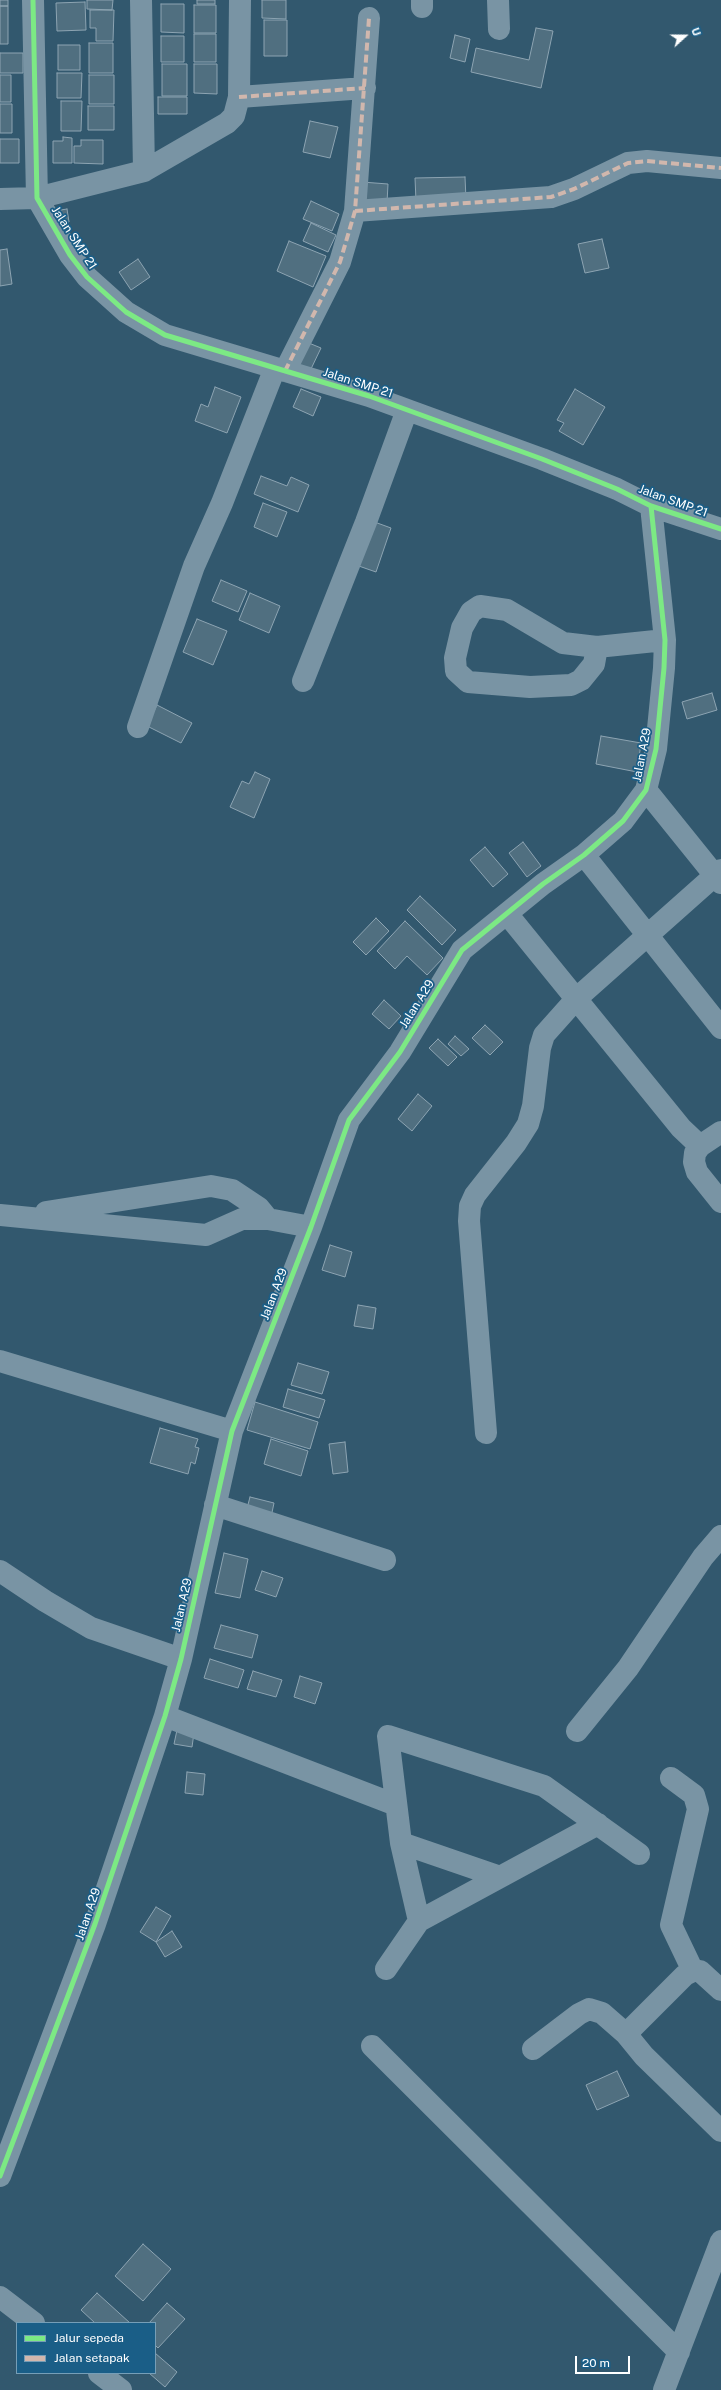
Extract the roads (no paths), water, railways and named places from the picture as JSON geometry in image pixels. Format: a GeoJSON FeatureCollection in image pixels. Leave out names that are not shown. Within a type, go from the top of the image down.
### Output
{"type":"FeatureCollection","features":[{"type":"Feature","properties":{"kind":"street"},"geometry":{"type":"LineString","coordinates":[[34,0],[37,198]]}},
{"type":"Feature","properties":{"kind":"street"},"geometry":{"type":"LineString","coordinates":[[141,0],[144,172]]}},
{"type":"Feature","properties":{"kind":"street"},"geometry":{"type":"LineString","coordinates":[[0,200],[37,198],[144,172],[228,123],[234,116],[239,97],[240,0]]}},
{"type":"Feature","properties":{"kind":"street"},"geometry":{"type":"LineString","coordinates":[[498,0],[500,29]]}},
{"type":"Feature","properties":{"kind":"street"},"geometry":{"type":"LineString","coordinates":[[138,727],[194,566],[280,369],[340,262],[355,211],[369,18]]}},
{"type":"Feature","properties":{"kind":"street"},"geometry":{"type":"LineString","coordinates":[[239,97],[365,88]]}},
{"type":"Feature","properties":{"kind":"street"},"geometry":{"type":"LineString","coordinates":[[355,211],[551,197],[574,189],[628,163],[648,160],[721,168]]}},
{"type":"Feature","properties":{"kind":"street","name":"Jalan SMP 21"},"geometry":{"type":"LineString","coordinates":[[37,198],[70,255],[87,277],[126,312],[165,335],[280,369],[407,410],[556,465],[617,489],[651,506],[721,529]]}},
{"type":"Feature","properties":{"kind":"street"},"geometry":{"type":"LineString","coordinates":[[303,681],[366,522],[407,410]]}},
{"type":"Feature","properties":{"kind":"street","name":"Jalan A29"},"geometry":{"type":"LineString","coordinates":[[0,2176],[95,1924],[165,1716],[181,1659],[232,1431],[311,1227],[349,1120],[400,1052],[462,950],[508,915],[543,884],[584,855],[623,821],[646,790],[656,749],[664,668],[665,640],[651,506]]}},
{"type":"Feature","properties":{"kind":"street"},"geometry":{"type":"LineString","coordinates":[[597,647],[594,664],[581,680],[571,685],[530,687],[468,682],[456,670],[455,658],[462,628],[471,612],[480,606],[507,610],[563,643],[597,647],[665,640]]}},
{"type":"Feature","properties":{"kind":"street"},"geometry":{"type":"LineString","coordinates":[[486,1433],[470,1206],[475,1195],[516,1143],[528,1124],[533,1106],[540,1048],[544,1035],[577,998],[719,876],[646,790]]}},
{"type":"Feature","properties":{"kind":"street"},"geometry":{"type":"LineString","coordinates":[[584,855],[648,938],[721,1028]]}},
{"type":"Feature","properties":{"kind":"street"},"geometry":{"type":"LineString","coordinates":[[508,915],[577,998],[681,1128],[700,1146]]}},
{"type":"Feature","properties":{"kind":"street"},"geometry":{"type":"LineString","coordinates":[[721,1132],[700,1146],[695,1153],[694,1162],[697,1172],[721,1202]]}},
{"type":"Feature","properties":{"kind":"street"},"geometry":{"type":"LineString","coordinates":[[9,1216],[211,1186],[232,1190],[259,1208],[268,1219]]}},
{"type":"Feature","properties":{"kind":"street"},"geometry":{"type":"LineString","coordinates":[[9,1216],[206,1235],[242,1219],[268,1219],[311,1227]]}},
{"type":"Feature","properties":{"kind":"street"},"geometry":{"type":"LineString","coordinates":[[0,1361],[232,1431]]}},
{"type":"Feature","properties":{"kind":"street"},"geometry":{"type":"LineString","coordinates":[[215,1505],[385,1560]]}},
{"type":"Feature","properties":{"kind":"street"},"geometry":{"type":"LineString","coordinates":[[577,1731],[628,1668],[703,1557],[721,1536]]}},
{"type":"Feature","properties":{"kind":"street"},"geometry":{"type":"LineString","coordinates":[[0,1571],[45,1601],[91,1628],[181,1659]]}},
{"type":"Feature","properties":{"kind":"street"},"geometry":{"type":"LineString","coordinates":[[165,1716],[396,1805]]}},
{"type":"Feature","properties":{"kind":"street"},"geometry":{"type":"LineString","coordinates":[[419,1921],[401,1843],[388,1736],[544,1786],[639,1854]]}},
{"type":"Feature","properties":{"kind":"street"},"geometry":{"type":"LineString","coordinates":[[671,1778],[694,1795],[698,1809],[671,1925],[693,1971]]}},
{"type":"Feature","properties":{"kind":"street"},"geometry":{"type":"LineString","coordinates":[[386,1969],[419,1921],[598,1824]]}},
{"type":"Feature","properties":{"kind":"street"},"geometry":{"type":"LineString","coordinates":[[401,1843],[500,1877]]}},
{"type":"Feature","properties":{"kind":"street"},"geometry":{"type":"LineString","coordinates":[[626,2034],[685,1976],[693,1971],[700,1971],[721,1990]]}},
{"type":"Feature","properties":{"kind":"street"},"geometry":{"type":"LineString","coordinates":[[533,2049],[579,2014],[589,2009],[602,2013],[626,2034],[644,2056],[721,2131]]}},
{"type":"Feature","properties":{"kind":"street"},"geometry":{"type":"LineString","coordinates":[[372,2046],[679,2352]]}},
{"type":"Feature","properties":{"kind":"street"},"geometry":{"type":"LineString","coordinates":[[664,2390],[721,2241]]}},
{"type":"Feature","properties":{"kind":"street"},"geometry":{"type":"LineString","coordinates":[[0,2297],[33,2322]]}},
{"type":"Feature","properties":{"kind":"street"},"geometry":{"type":"LineString","coordinates":[[100,2374],[121,2390]]}}]}
